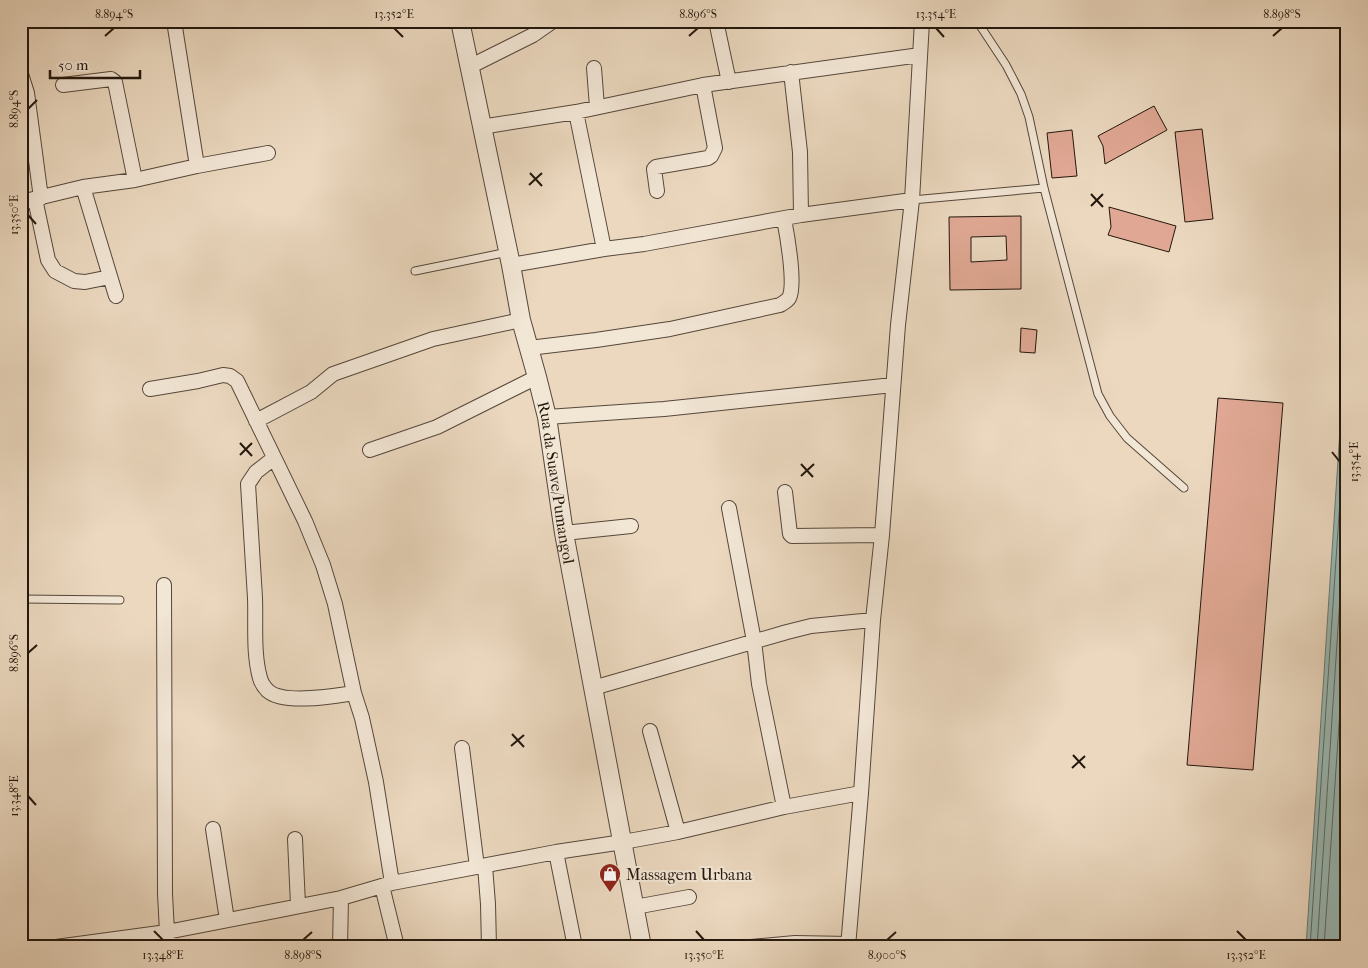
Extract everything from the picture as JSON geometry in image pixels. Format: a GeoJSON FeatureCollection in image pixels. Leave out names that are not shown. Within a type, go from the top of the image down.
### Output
{"type":"FeatureCollection","features":[{"type":"Feature","properties":{"kind":"street"},"geometry":{"type":"LineString","coordinates":[[174,21],[197,166]]}},
{"type":"Feature","properties":{"kind":"street","name":"Rua da Suave/Pumangol"},"geometry":{"type":"LineString","coordinates":[[460,21],[510,258],[521,320],[538,377],[547,417],[564,533],[642,947]]}},
{"type":"Feature","properties":{"kind":"street"},"geometry":{"type":"LineString","coordinates":[[469,67],[533,35],[552,21]]}},
{"type":"Feature","properties":{"kind":"street"},"geometry":{"type":"LineString","coordinates":[[716,21],[729,82]]}},
{"type":"Feature","properties":{"kind":"street"},"geometry":{"type":"LineString","coordinates":[[752,947],[795,943],[848,945],[898,325],[912,200],[922,21]]}},
{"type":"Feature","properties":{"kind":"street"},"geometry":{"type":"LineString","coordinates":[[482,127],[576,112],[703,85],[920,55]]}},
{"type":"Feature","properties":{"kind":"street"},"geometry":{"type":"LineString","coordinates":[[594,68],[597,107]]}},
{"type":"Feature","properties":{"kind":"street"},"geometry":{"type":"LineString","coordinates":[[791,72],[800,152],[801,216]]}},
{"type":"Feature","properties":{"kind":"street"},"geometry":{"type":"LineString","coordinates":[[21,74],[27,93],[38,198],[48,260],[55,271],[63,277],[74,281],[85,282],[110,277]]}},
{"type":"Feature","properties":{"kind":"street"},"geometry":{"type":"LineString","coordinates":[[62,85],[111,79],[115,82],[135,180]]}},
{"type":"Feature","properties":{"kind":"street"},"geometry":{"type":"LineString","coordinates":[[657,191],[654,169],[656,167],[708,158],[714,152],[715,148],[703,85]]}},
{"type":"Feature","properties":{"kind":"street"},"geometry":{"type":"LineString","coordinates":[[576,112],[604,249]]}},
{"type":"Feature","properties":{"kind":"street"},"geometry":{"type":"LineString","coordinates":[[21,202],[83,187],[135,180],[268,153]]}},
{"type":"Feature","properties":{"kind":"street"},"geometry":{"type":"LineString","coordinates":[[83,187],[116,296]]}},
{"type":"Feature","properties":{"kind":"street"},"geometry":{"type":"LineString","coordinates":[[510,258],[644,244],[801,216],[912,200]]}},
{"type":"Feature","properties":{"kind":"street"},"geometry":{"type":"LineString","coordinates":[[529,348],[670,329],[780,305],[790,296],[791,291],[784,219]]}},
{"type":"Feature","properties":{"kind":"street"},"geometry":{"type":"LineString","coordinates":[[256,421],[311,392],[333,374],[433,339],[521,320]]}},
{"type":"Feature","properties":{"kind":"street"},"geometry":{"type":"LineString","coordinates":[[150,389],[223,375],[230,376],[237,381],[305,522],[323,565],[335,604],[354,694],[362,718],[376,782],[387,884],[397,947]]}},
{"type":"Feature","properties":{"kind":"street"},"geometry":{"type":"LineString","coordinates":[[370,450],[437,427],[538,377]]}},
{"type":"Feature","properties":{"kind":"street"},"geometry":{"type":"LineString","coordinates":[[547,417],[664,409],[894,385]]}},
{"type":"Feature","properties":{"kind":"street"},"geometry":{"type":"LineString","coordinates":[[274,458],[256,472],[248,484],[257,656],[260,680],[267,690],[274,695],[284,697],[326,697],[354,694]]}},
{"type":"Feature","properties":{"kind":"street"},"geometry":{"type":"LineString","coordinates":[[785,492],[790,534],[792,536],[882,536]]}},
{"type":"Feature","properties":{"kind":"street"},"geometry":{"type":"LineString","coordinates":[[729,508],[754,641],[759,684],[784,807]]}},
{"type":"Feature","properties":{"kind":"street"},"geometry":{"type":"LineString","coordinates":[[564,533],[631,526]]}},
{"type":"Feature","properties":{"kind":"street"},"geometry":{"type":"LineString","coordinates":[[164,585],[165,894],[167,932],[170,947]]}},
{"type":"Feature","properties":{"kind":"street"},"geometry":{"type":"LineString","coordinates":[[593,688],[811,626],[873,620]]}},
{"type":"Feature","properties":{"kind":"street"},"geometry":{"type":"LineString","coordinates":[[650,731],[678,832]]}},
{"type":"Feature","properties":{"kind":"street"},"geometry":{"type":"LineString","coordinates":[[462,748],[488,904],[489,947]]}},
{"type":"Feature","properties":{"kind":"street"},"geometry":{"type":"LineString","coordinates":[[56,947],[167,932],[340,898],[387,884],[556,852],[678,832],[784,807],[861,793]]}},
{"type":"Feature","properties":{"kind":"street"},"geometry":{"type":"LineString","coordinates":[[213,829],[227,920]]}},
{"type":"Feature","properties":{"kind":"street"},"geometry":{"type":"LineString","coordinates":[[295,839],[298,905]]}},
{"type":"Feature","properties":{"kind":"street"},"geometry":{"type":"LineString","coordinates":[[556,852],[575,947]]}},
{"type":"Feature","properties":{"kind":"street"},"geometry":{"type":"LineString","coordinates":[[634,907],[689,897]]}},
{"type":"Feature","properties":{"kind":"street"},"geometry":{"type":"LineString","coordinates":[[340,898],[340,947]]}},
{"type":"Feature","properties":{"kind":"lane"},"geometry":{"type":"LineString","coordinates":[[977,21],[1006,65],[1021,94],[1029,117],[1044,188],[1098,394],[1110,416],[1126,438],[1184,488]]}},
{"type":"Feature","properties":{"kind":"lane"},"geometry":{"type":"LineString","coordinates":[[912,200],[1044,188]]}},
{"type":"Feature","properties":{"kind":"lane"},"geometry":{"type":"LineString","coordinates":[[415,271],[510,258]]}},
{"type":"Feature","properties":{"kind":"lane"},"geometry":{"type":"LineString","coordinates":[[21,598],[120,600]]}},
{"type":"Feature","properties":{"kind":"water"},"geometry":{"type":"Polygon","coordinates":[[[1344,369],[1347,369],[1347,947],[1306,947],[1344,369]]]}},
{"type":"Feature","properties":{"kind":"building"},"geometry":{"type":"Polygon","coordinates":[[[1154,106],[1167,130],[1105,164],[1103,146],[1098,136],[1154,106]]]}},
{"type":"Feature","properties":{"kind":"building"},"geometry":{"type":"Polygon","coordinates":[[[1202,129],[1213,219],[1185,222],[1175,132],[1202,129]]]}},
{"type":"Feature","properties":{"kind":"building"},"geometry":{"type":"Polygon","coordinates":[[[1072,130],[1077,176],[1052,178],[1047,133],[1072,130]]]}},
{"type":"Feature","properties":{"kind":"building"},"geometry":{"type":"Polygon","coordinates":[[[1109,207],[1176,226],[1169,252],[1108,235],[1111,227],[1109,207]]]}},
{"type":"Feature","properties":{"kind":"building"},"geometry":{"type":"Polygon","coordinates":[[[1021,216],[1021,289],[950,290],[949,217],[1021,216]],[[1006,236],[971,237],[971,262],[1007,260],[1006,236]]]}},
{"type":"Feature","properties":{"kind":"building"},"geometry":{"type":"Polygon","coordinates":[[[1021,328],[1037,330],[1035,353],[1020,352],[1021,328]]]}},
{"type":"Feature","properties":{"kind":"building"},"geometry":{"type":"Polygon","coordinates":[[[1218,398],[1283,403],[1253,770],[1187,765],[1218,398]]]}},
{"type":"Feature","properties":{"kind":"place","name":"Massagem Urbana"},"geometry":{"type":"Point","coordinates":[610,893]}}]}
